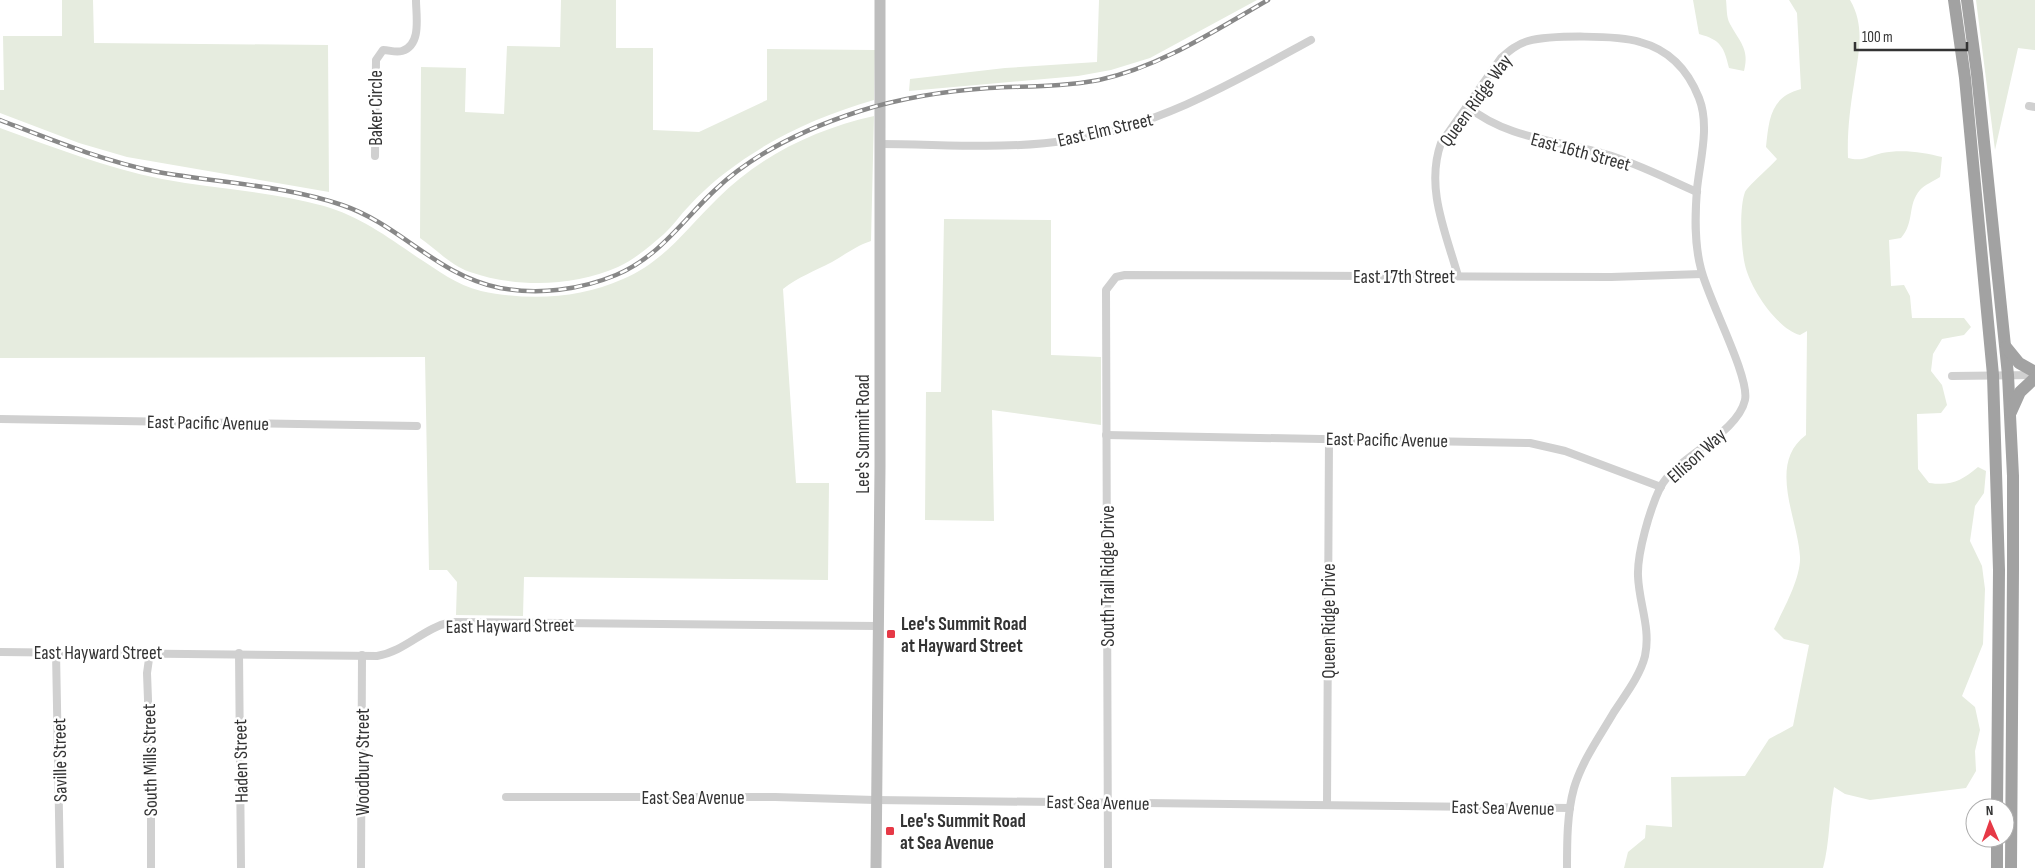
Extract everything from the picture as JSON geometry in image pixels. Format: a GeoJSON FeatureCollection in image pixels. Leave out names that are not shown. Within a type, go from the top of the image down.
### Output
{"type":"FeatureCollection","features":[{"type":"Feature","properties":{"kind":"highway"},"geometry":{"type":"LineString","coordinates":[[1954,0],[1965,78],[1993,375],[1999,570],[1998,798]]}},
{"type":"Feature","properties":{"kind":"highway"},"geometry":{"type":"LineString","coordinates":[[1966,0],[1977,74],[2008,375],[2013,560],[2011,868]]}},
{"type":"Feature","properties":{"kind":"highway"},"geometry":{"type":"LineString","coordinates":[[2005,346],[2018,363],[2035,375],[2020,392],[2010,414]]}},
{"type":"Feature","properties":{"kind":"highway"},"geometry":{"type":"LineString","coordinates":[[1997,848],[1997,868]]}},
{"type":"Feature","properties":{"kind":"main road","name":"Lee's Summit Road"},"geometry":{"type":"LineString","coordinates":[[876,868],[880,0]]}},
{"type":"Feature","properties":{"kind":"street","name":"Baker Circle"},"geometry":{"type":"LineString","coordinates":[[375,156],[376,60],[383,50],[395,52],[404,50],[412,44],[415,38],[416,0]]}},
{"type":"Feature","properties":{"kind":"street","name":"Queen Ridge Way"},"geometry":{"type":"LineString","coordinates":[[1458,276],[1435,194],[1434,173],[1441,143],[1501,58],[1520,45],[1547,38],[1634,40],[1666,53],[1683,66]]}},
{"type":"Feature","properties":{"kind":"street","name":"East Elm Street"},"geometry":{"type":"LineString","coordinates":[[880,144],[1030,145],[1071,140],[1119,130],[1166,114],[1207,96],[1311,40]]}},
{"type":"Feature","properties":{"kind":"street","name":"Ellison Way"},"geometry":{"type":"LineString","coordinates":[[1567,868],[1570,808],[1574,788],[1584,763],[1644,659],[1647,629],[1638,579],[1638,563],[1661,487],[1670,475],[1736,418],[1745,398],[1744,381],[1702,274],[1695,234],[1697,192],[1704,130],[1703,113],[1700,100],[1683,66]]}},
{"type":"Feature","properties":{"kind":"street","name":"East 16th Street"},"geometry":{"type":"LineString","coordinates":[[1467,106],[1481,118],[1510,131],[1608,154],[1697,192]]}},
{"type":"Feature","properties":{"kind":"street","name":"East 17th Street"},"geometry":{"type":"LineString","coordinates":[[1109,284],[1116,277],[1126,274],[1611,277],[1702,274]]}},
{"type":"Feature","properties":{"kind":"street","name":"South Trail Ridge Drive"},"geometry":{"type":"LineString","coordinates":[[1108,868],[1106,290],[1109,284]]}},
{"type":"Feature","properties":{"kind":"street"},"geometry":{"type":"LineString","coordinates":[[1952,376],[2035,375]]}},
{"type":"Feature","properties":{"kind":"street","name":"East Pacific Avenue"},"geometry":{"type":"LineString","coordinates":[[0,419],[417,426]]}},
{"type":"Feature","properties":{"kind":"street","name":"East Pacific Avenue"},"geometry":{"type":"LineString","coordinates":[[1106,435],[1530,443],[1565,451],[1661,487]]}},
{"type":"Feature","properties":{"kind":"street","name":"Queen Ridge Drive"},"geometry":{"type":"LineString","coordinates":[[1326,804],[1329,438]]}},
{"type":"Feature","properties":{"kind":"street","name":"East Hayward Street"},"geometry":{"type":"LineString","coordinates":[[0,652],[362,655],[391,653],[427,630],[452,622],[878,626]]}},
{"type":"Feature","properties":{"kind":"street","name":"Saville Street"},"geometry":{"type":"LineString","coordinates":[[56,652],[60,868]]}},
{"type":"Feature","properties":{"kind":"street","name":"South Mills Street"},"geometry":{"type":"LineString","coordinates":[[150,652],[147,673],[151,779],[151,868]]}},
{"type":"Feature","properties":{"kind":"street","name":"Haden Street"},"geometry":{"type":"LineString","coordinates":[[239,653],[242,868]]}},
{"type":"Feature","properties":{"kind":"street","name":"Woodbury Street"},"geometry":{"type":"LineString","coordinates":[[361,868],[362,655]]}},
{"type":"Feature","properties":{"kind":"street","name":"East Sea Avenue"},"geometry":{"type":"LineString","coordinates":[[506,797],[775,797],[875,800],[1570,808]]}},
{"type":"Feature","properties":{"kind":"shaded area"},"geometry":{"type":"Polygon","coordinates":[[[62,0],[93,0],[94,43],[328,45],[329,192],[127,157],[79,143],[0,113],[0,90],[4,90],[3,36],[62,36],[62,0]]]}},
{"type":"Feature","properties":{"kind":"shaded area"},"geometry":{"type":"Polygon","coordinates":[[[561,0],[616,0],[616,48],[653,48],[653,130],[699,132],[767,100],[767,49],[875,50],[874,100],[834,113],[796,129],[742,160],[702,193],[670,228],[648,248],[618,267],[601,274],[564,282],[544,283],[506,281],[470,272],[450,261],[420,238],[421,67],[466,68],[465,112],[504,114],[507,46],[560,47],[561,0]]]}},
{"type":"Feature","properties":{"kind":"shaded area"},"geometry":{"type":"Polygon","coordinates":[[[1099,0],[1257,0],[1150,58],[1111,70],[1078,76],[909,91],[910,79],[1005,68],[1097,62],[1099,0]]]}},
{"type":"Feature","properties":{"kind":"shaded area"},"geometry":{"type":"Polygon","coordinates":[[[1693,0],[1726,0],[1729,21],[1745,51],[1744,71],[1729,68],[1720,45],[1712,39],[1699,34],[1693,0]]]}},
{"type":"Feature","properties":{"kind":"shaded area"},"geometry":{"type":"Polygon","coordinates":[[[1789,0],[1850,0],[1855,10],[1860,41],[1849,121],[1848,158],[1861,159],[1897,151],[1920,152],[1942,157],[1940,177],[1924,186],[1916,196],[1905,232],[1901,238],[1889,240],[1891,286],[1904,285],[1910,296],[1912,318],[1964,318],[1971,327],[1964,335],[1942,339],[1933,354],[1931,371],[1942,385],[1947,405],[1941,413],[1917,414],[1918,469],[1929,483],[1950,483],[1966,476],[1978,467],[1986,471],[1984,493],[1975,506],[1970,541],[1982,566],[1985,589],[1983,644],[1962,696],[1975,707],[1980,730],[1975,751],[1976,771],[1966,788],[1870,800],[1845,794],[1834,787],[1823,868],[1624,868],[1628,852],[1645,838],[1646,825],[1672,827],[1671,777],[1745,776],[1769,739],[1793,726],[1809,645],[1784,639],[1774,629],[1791,594],[1800,565],[1798,542],[1786,476],[1788,461],[1794,447],[1806,435],[1807,331],[1800,335],[1782,325],[1759,296],[1752,285],[1745,265],[1741,228],[1745,192],[1777,159],[1766,147],[1768,128],[1773,111],[1783,98],[1801,89],[1797,13],[1789,0]]]}},
{"type":"Feature","properties":{"kind":"shaded area"},"geometry":{"type":"Polygon","coordinates":[[[1976,0],[2035,0],[2035,50],[2018,48],[1995,150],[1976,0]]]}},
{"type":"Feature","properties":{"kind":"shaded area"},"geometry":{"type":"Polygon","coordinates":[[[874,116],[871,241],[783,289],[796,483],[829,483],[828,580],[524,577],[523,616],[456,615],[457,582],[447,570],[429,570],[425,357],[0,358],[0,128],[80,156],[141,174],[162,179],[284,197],[337,210],[373,228],[463,285],[499,294],[535,297],[589,291],[638,272],[663,254],[718,198],[752,169],[810,136],[852,121],[874,116]]]}},
{"type":"Feature","properties":{"kind":"shaded area"},"geometry":{"type":"Polygon","coordinates":[[[944,219],[1051,220],[1051,355],[1101,357],[1101,425],[992,410],[994,521],[925,520],[926,392],[941,392],[944,219]]]}},
{"type":"Feature","properties":{"kind":"railway"},"geometry":{"type":"LineString","coordinates":[[0,120],[117,162],[158,172],[274,189],[320,198],[363,214],[437,261],[477,282],[515,290],[559,290],[574,288],[616,275],[645,258],[658,248],[731,176],[764,153],[801,133],[876,106],[923,96],[989,88],[1072,84],[1122,74],[1186,47],[1268,0]]}},
{"type":"Feature","properties":{"kind":"place","name":"Lee's Summit Road at Hayward Street"},"geometry":{"type":"Point","coordinates":[891,634]}},
{"type":"Feature","properties":{"kind":"place","name":"Lee's Summit Road at Sea Avenue"},"geometry":{"type":"Point","coordinates":[890,831]}}]}
